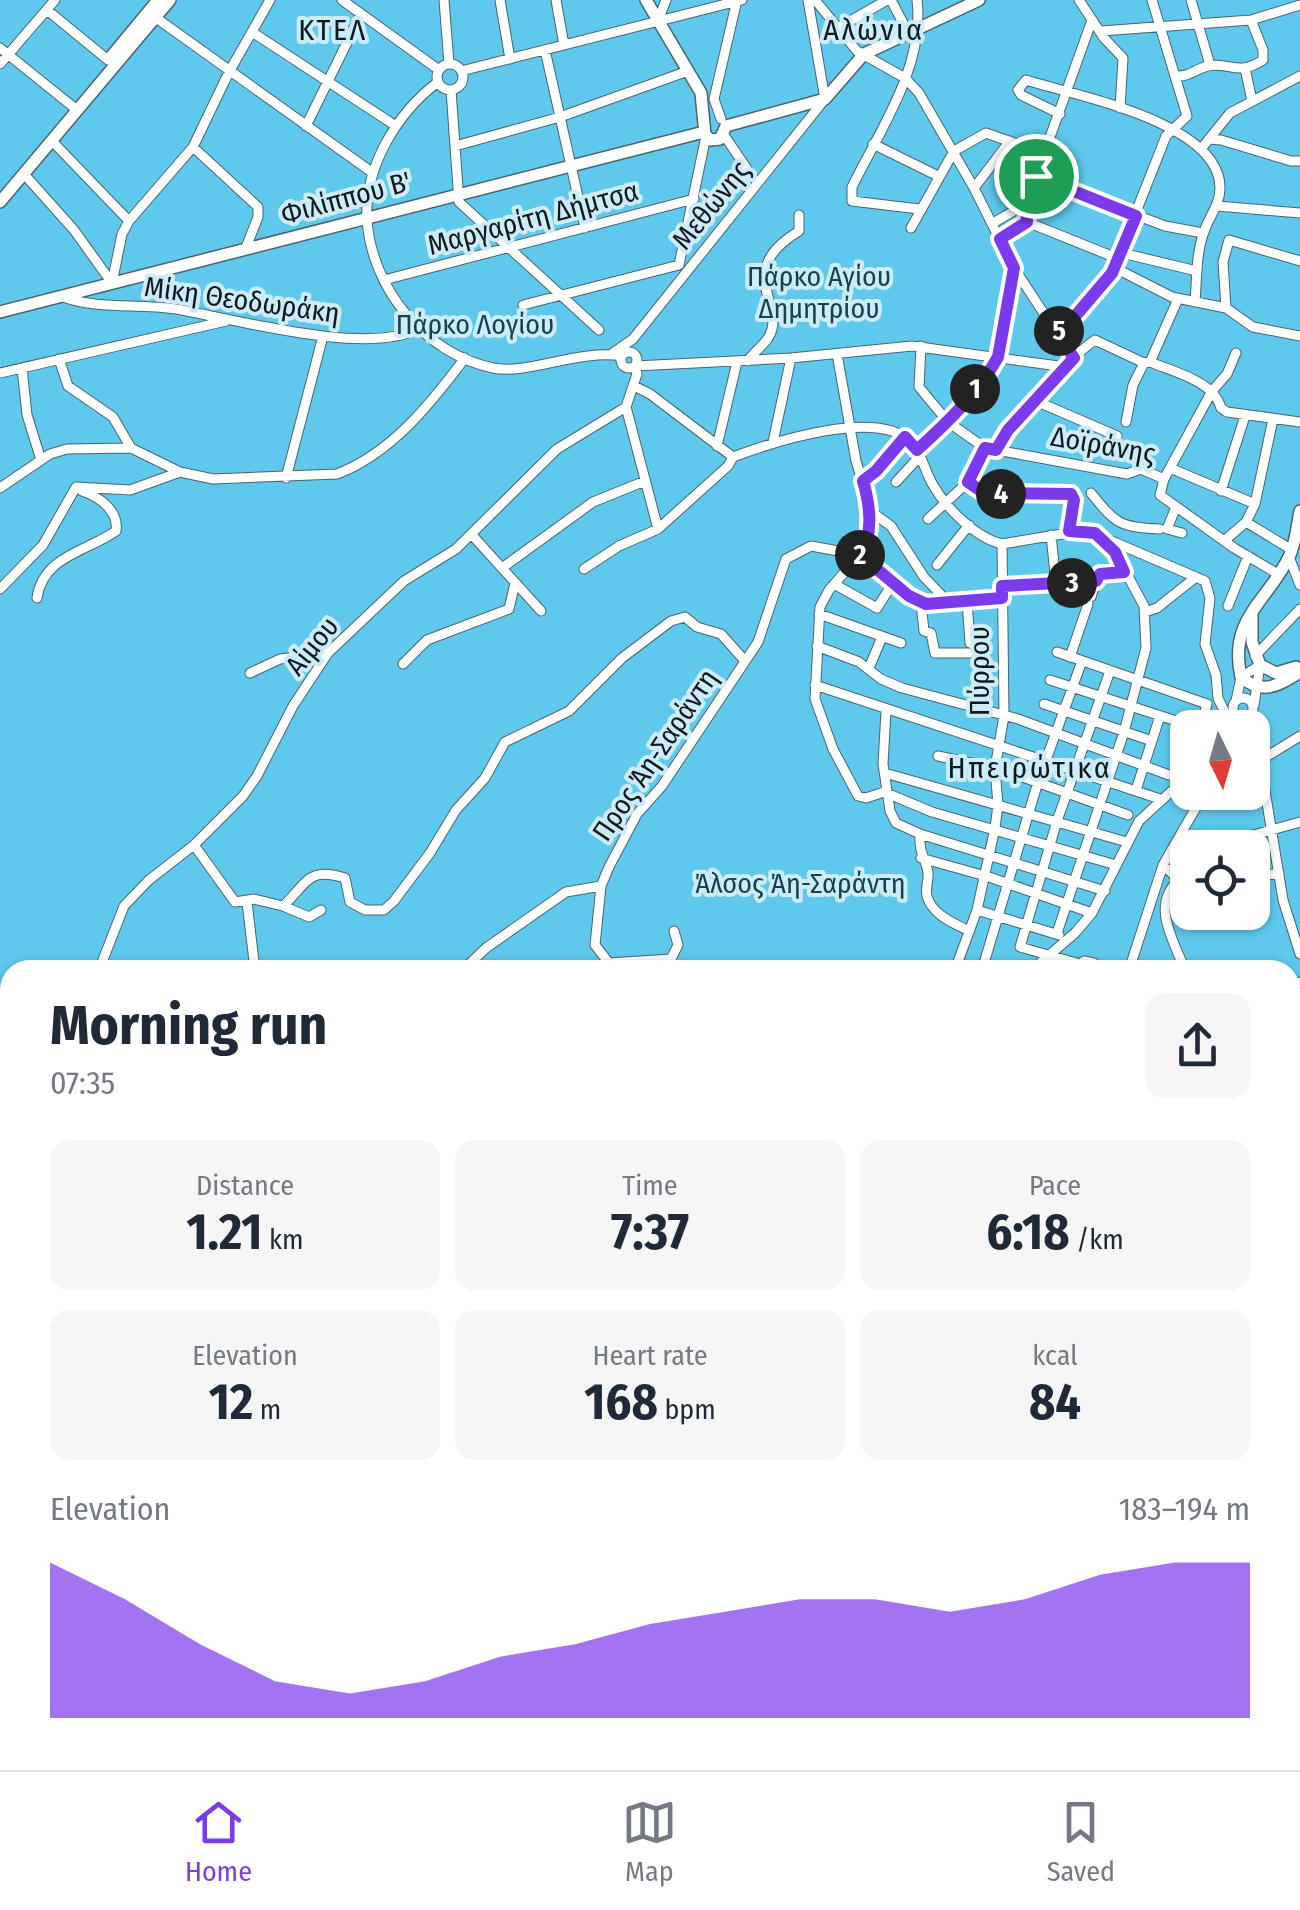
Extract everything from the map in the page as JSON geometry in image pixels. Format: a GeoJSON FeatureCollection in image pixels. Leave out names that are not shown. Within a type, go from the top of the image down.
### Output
{"type":"FeatureCollection","features":[{"type":"Feature","properties":{"kind":"main road"},"geometry":{"type":"LineString","coordinates":[[0,192],[152,15],[158,0]]}},
{"type":"Feature","properties":{"kind":"main road"},"geometry":{"type":"LineString","coordinates":[[0,202],[52,141],[108,60],[170,0]]}},
{"type":"Feature","properties":{"kind":"main road"},"geometry":{"type":"LineString","coordinates":[[646,0],[701,93],[705,130],[717,140],[723,127],[825,99],[864,54],[980,0]]}},
{"type":"Feature","properties":{"kind":"main road"},"geometry":{"type":"LineString","coordinates":[[701,93],[716,93]]}},
{"type":"Feature","properties":{"kind":"main road"},"geometry":{"type":"LineString","coordinates":[[705,130],[714,118],[723,127]]}},
{"type":"Feature","properties":{"kind":"main road","name":"Φιλίππου Β'"},"geometry":{"type":"LineString","coordinates":[[0,312],[705,130]]}},
{"type":"Feature","properties":{"kind":"main road"},"geometry":{"type":"LineString","coordinates":[[1300,510],[1294,557],[1242,628],[1239,653],[1241,677],[1258,688],[1275,686],[1300,668]]}},
{"type":"Feature","properties":{"kind":"main road"},"geometry":{"type":"LineString","coordinates":[[1256,604],[1250,628],[1258,660],[1271,671],[1300,668]]}},
{"type":"Feature","properties":{"kind":"street"},"geometry":{"type":"LineString","coordinates":[[0,64],[4,52],[55,0]]}},
{"type":"Feature","properties":{"kind":"street"},"geometry":{"type":"LineString","coordinates":[[112,282],[122,234],[129,221],[193,146],[270,0]]}},
{"type":"Feature","properties":{"kind":"street"},"geometry":{"type":"LineString","coordinates":[[342,0],[444,67],[462,72],[739,0],[714,103],[747,169]]}},
{"type":"Feature","properties":{"kind":"street"},"geometry":{"type":"LineString","coordinates":[[444,0],[444,67],[438,82],[417,99],[396,126],[373,173],[367,219],[384,280],[418,328],[443,348],[505,369],[610,354],[633,363],[742,362],[921,346],[1070,363]]}},
{"type":"Feature","properties":{"kind":"street"},"geometry":{"type":"LineString","coordinates":[[500,0],[510,59]]}},
{"type":"Feature","properties":{"kind":"street"},"geometry":{"type":"LineString","coordinates":[[556,0],[564,45]]}},
{"type":"Feature","properties":{"kind":"street"},"geometry":{"type":"LineString","coordinates":[[812,0],[858,51],[906,78],[919,92],[1070,363]]}},
{"type":"Feature","properties":{"kind":"street"},"geometry":{"type":"LineString","coordinates":[[812,0],[825,99]]}},
{"type":"Feature","properties":{"kind":"street"},"geometry":{"type":"LineString","coordinates":[[838,28],[889,0],[914,29]]}},
{"type":"Feature","properties":{"kind":"street"},"geometry":{"type":"LineString","coordinates":[[916,0],[914,45],[906,78],[852,188],[852,201],[919,210]]}},
{"type":"Feature","properties":{"kind":"street"},"geometry":{"type":"LineString","coordinates":[[1079,0],[1123,58],[1120,108]]}},
{"type":"Feature","properties":{"kind":"street"},"geometry":{"type":"LineString","coordinates":[[1056,332],[1066,327],[1119,260],[1166,136],[1187,116],[1152,0]]}},
{"type":"Feature","properties":{"kind":"street"},"geometry":{"type":"LineString","coordinates":[[1191,0],[1210,65]]}},
{"type":"Feature","properties":{"kind":"street"},"geometry":{"type":"LineString","coordinates":[[658,21],[665,2],[677,16]]}},
{"type":"Feature","properties":{"kind":"street"},"geometry":{"type":"LineString","coordinates":[[1100,30],[1251,20],[1286,3],[1300,5]]}},
{"type":"Feature","properties":{"kind":"street"},"geometry":{"type":"LineString","coordinates":[[47,10],[108,60]]}},
{"type":"Feature","properties":{"kind":"street"},"geometry":{"type":"LineString","coordinates":[[306,126],[362,14]]}},
{"type":"Feature","properties":{"kind":"street"},"geometry":{"type":"LineString","coordinates":[[152,15],[373,173]]}},
{"type":"Feature","properties":{"kind":"street"},"geometry":{"type":"LineString","coordinates":[[1027,222],[1026,204],[1092,20]]}},
{"type":"Feature","properties":{"kind":"street"},"geometry":{"type":"LineString","coordinates":[[1176,76],[1210,65],[1232,70],[1260,63],[1264,56],[1251,20]]}},
{"type":"Feature","properties":{"kind":"street"},"geometry":{"type":"LineString","coordinates":[[252,32],[396,126]]}},
{"type":"Feature","properties":{"kind":"street"},"geometry":{"type":"LineString","coordinates":[[545,50],[585,228]]}},
{"type":"Feature","properties":{"kind":"street"},"geometry":{"type":"LineString","coordinates":[[4,52],[74,108]]}},
{"type":"Feature","properties":{"kind":"street"},"geometry":{"type":"LineString","coordinates":[[1245,68],[1252,101]]}},
{"type":"Feature","properties":{"kind":"street"},"geometry":{"type":"LineString","coordinates":[[455,146],[560,117],[688,71]]}},
{"type":"Feature","properties":{"kind":"street"},"geometry":{"type":"LineString","coordinates":[[451,90],[462,81],[462,72]]}},
{"type":"Feature","properties":{"kind":"street"},"geometry":{"type":"LineString","coordinates":[[1201,149],[1230,113],[1300,76]]}},
{"type":"Feature","properties":{"kind":"street"},"geometry":{"type":"LineString","coordinates":[[1060,114],[1021,95],[1019,86],[1026,80],[1120,108],[1173,130],[1201,149],[1214,164],[1219,177],[1217,206],[1203,233],[1195,301]]}},
{"type":"Feature","properties":{"kind":"street"},"geometry":{"type":"LineString","coordinates":[[438,82],[451,90]]}},
{"type":"Feature","properties":{"kind":"street"},"geometry":{"type":"LineString","coordinates":[[451,90],[462,207],[599,330]]}},
{"type":"Feature","properties":{"kind":"street","name":"Μεθώνης"},"geometry":{"type":"LineString","coordinates":[[610,354],[633,339],[825,99]]}},
{"type":"Feature","properties":{"kind":"street"},"geometry":{"type":"LineString","coordinates":[[522,306],[679,265],[705,130]]}},
{"type":"Feature","properties":{"kind":"street"},"geometry":{"type":"LineString","coordinates":[[911,228],[954,152],[986,133],[1045,154]]}},
{"type":"Feature","properties":{"kind":"street"},"geometry":{"type":"LineString","coordinates":[[1209,139],[1300,161]]}},
{"type":"Feature","properties":{"kind":"street"},"geometry":{"type":"LineString","coordinates":[[52,141],[129,221]]}},
{"type":"Feature","properties":{"kind":"street"},"geometry":{"type":"LineString","coordinates":[[974,188],[1010,141]]}},
{"type":"Feature","properties":{"kind":"street"},"geometry":{"type":"LineString","coordinates":[[873,144],[938,176]]}},
{"type":"Feature","properties":{"kind":"street"},"geometry":{"type":"LineString","coordinates":[[193,146],[258,207],[245,250]]}},
{"type":"Feature","properties":{"kind":"street"},"geometry":{"type":"LineString","coordinates":[[24,174],[74,230],[112,282]]}},
{"type":"Feature","properties":{"kind":"street"},"geometry":{"type":"LineString","coordinates":[[1036,176],[1164,226],[1203,233]]}},
{"type":"Feature","properties":{"kind":"street","name":"Μαργαρίτη Δήμτσα"},"geometry":{"type":"LineString","coordinates":[[384,280],[694,200]]}},
{"type":"Feature","properties":{"kind":"street"},"geometry":{"type":"LineString","coordinates":[[993,223],[1026,204]]}},
{"type":"Feature","properties":{"kind":"street"},"geometry":{"type":"LineString","coordinates":[[1217,206],[1300,213]]}},
{"type":"Feature","properties":{"kind":"street"},"geometry":{"type":"LineString","coordinates":[[717,446],[742,362],[767,340],[772,328],[764,268],[781,242],[799,230],[799,215]]}},
{"type":"Feature","properties":{"kind":"street"},"geometry":{"type":"LineString","coordinates":[[1000,239],[1027,222]]}},
{"type":"Feature","properties":{"kind":"street"},"geometry":{"type":"LineString","coordinates":[[1027,222],[1119,260],[1178,299],[1226,308],[1253,328],[1300,336]]}},
{"type":"Feature","properties":{"kind":"street"},"geometry":{"type":"LineString","coordinates":[[1226,308],[1223,262],[1227,243],[1233,239],[1300,261]]}},
{"type":"Feature","properties":{"kind":"street"},"geometry":{"type":"LineString","coordinates":[[1119,260],[1198,271]]}},
{"type":"Feature","properties":{"kind":"street"},"geometry":{"type":"LineString","coordinates":[[896,482],[998,357],[1014,268]]}},
{"type":"Feature","properties":{"kind":"street","name":"Μίκη Θεοδωράκη"},"geometry":{"type":"LineString","coordinates":[[60,296],[90,306],[173,308],[323,336],[396,335],[418,328]]}},
{"type":"Feature","properties":{"kind":"street"},"geometry":{"type":"LineString","coordinates":[[1126,422],[1133,386],[1178,299]]}},
{"type":"Feature","properties":{"kind":"street"},"geometry":{"type":"LineString","coordinates":[[0,373],[228,321]]}},
{"type":"Feature","properties":{"kind":"street"},"geometry":{"type":"LineString","coordinates":[[286,478],[323,336]]}},
{"type":"Feature","properties":{"kind":"street"},"geometry":{"type":"LineString","coordinates":[[633,339],[634,386],[626,407],[658,529]]}},
{"type":"Feature","properties":{"kind":"street"},"geometry":{"type":"LineString","coordinates":[[928,520],[948,504],[990,449],[1095,340],[1212,392],[1221,408],[1245,416],[1300,422]]}},
{"type":"Feature","properties":{"kind":"street"},"geometry":{"type":"LineString","coordinates":[[921,346],[919,387],[948,422],[990,449]]}},
{"type":"Feature","properties":{"kind":"street"},"geometry":{"type":"LineString","coordinates":[[1164,479],[1212,392],[1227,374],[1236,352]]}},
{"type":"Feature","properties":{"kind":"street"},"geometry":{"type":"LineString","coordinates":[[836,354],[869,510],[868,536],[860,555],[822,602],[815,685],[818,712],[858,796],[889,793],[932,812],[1116,865]]}},
{"type":"Feature","properties":{"kind":"street"},"geometry":{"type":"LineString","coordinates":[[0,488],[41,460],[67,449],[131,448],[180,472],[213,479],[328,476],[355,466],[404,430],[464,358]]}},
{"type":"Feature","properties":{"kind":"street"},"geometry":{"type":"LineString","coordinates":[[773,442],[791,358]]}},
{"type":"Feature","properties":{"kind":"street"},"geometry":{"type":"LineString","coordinates":[[59,359],[68,386],[113,416],[131,448]]}},
{"type":"Feature","properties":{"kind":"street"},"geometry":{"type":"LineString","coordinates":[[633,363],[634,386]]}},
{"type":"Feature","properties":{"kind":"street"},"geometry":{"type":"LineString","coordinates":[[22,368],[27,414],[41,460]]}},
{"type":"Feature","properties":{"kind":"street"},"geometry":{"type":"LineString","coordinates":[[634,386],[733,456]]}},
{"type":"Feature","properties":{"kind":"street"},"geometry":{"type":"LineString","coordinates":[[1036,401],[1117,436]]}},
{"type":"Feature","properties":{"kind":"street","name":"Αίμου"},"geometry":{"type":"LineString","coordinates":[[102,960],[114,926],[130,899],[194,845],[249,788],[293,706],[328,654],[391,592],[446,557],[472,534],[557,450],[626,407]]}},
{"type":"Feature","properties":{"kind":"street"},"geometry":{"type":"LineString","coordinates":[[1222,491],[1245,416]]}},
{"type":"Feature","properties":{"kind":"street"},"geometry":{"type":"LineString","coordinates":[[1224,540],[1246,522],[1254,504],[1273,419]]}},
{"type":"Feature","properties":{"kind":"street"},"geometry":{"type":"LineString","coordinates":[[584,569],[619,546],[658,529],[728,466],[733,456],[773,442],[852,428],[882,428],[905,437],[918,453],[933,486],[992,542],[1002,544],[1069,531],[1095,533],[1208,584],[1206,644],[1218,698],[1239,710]]}},
{"type":"Feature","properties":{"kind":"street"},"geometry":{"type":"LineString","coordinates":[[863,481],[905,437]]}},
{"type":"Feature","properties":{"kind":"street","name":"Δοϊράνης"},"geometry":{"type":"LineString","coordinates":[[990,449],[1127,474],[1141,469],[1164,479],[1160,495],[1176,507]]}},
{"type":"Feature","properties":{"kind":"street"},"geometry":{"type":"LineString","coordinates":[[1170,468],[1254,504]]}},
{"type":"Feature","properties":{"kind":"street"},"geometry":{"type":"LineString","coordinates":[[0,588],[49,536],[78,487],[130,490],[180,472]]}},
{"type":"Feature","properties":{"kind":"street"},"geometry":{"type":"LineString","coordinates":[[502,568],[594,502],[646,481]]}},
{"type":"Feature","properties":{"kind":"street"},"geometry":{"type":"LineString","coordinates":[[968,482],[984,493],[1074,496],[1069,531]]}},
{"type":"Feature","properties":{"kind":"street"},"geometry":{"type":"LineString","coordinates":[[38,598],[39,586],[49,569],[116,531],[116,520],[109,508],[88,492],[74,490]]}},
{"type":"Feature","properties":{"kind":"street"},"geometry":{"type":"LineString","coordinates":[[1091,493],[1104,513],[1122,524],[1182,533]]}},
{"type":"Feature","properties":{"kind":"street"},"geometry":{"type":"LineString","coordinates":[[1163,529],[1176,507],[1278,574]]}},
{"type":"Feature","properties":{"kind":"street"},"geometry":{"type":"LineString","coordinates":[[869,510],[891,526],[924,577],[948,602]]}},
{"type":"Feature","properties":{"kind":"street"},"geometry":{"type":"LineString","coordinates":[[1246,522],[1294,557],[1300,585]]}},
{"type":"Feature","properties":{"kind":"street"},"geometry":{"type":"LineString","coordinates":[[937,565],[970,525]]}},
{"type":"Feature","properties":{"kind":"street"},"geometry":{"type":"LineString","coordinates":[[1057,933],[1132,707],[1146,648],[1145,612],[1115,552],[1095,533]]}},
{"type":"Feature","properties":{"kind":"street"},"geometry":{"type":"LineString","coordinates":[[472,534],[540,611]]}},
{"type":"Feature","properties":{"kind":"street"},"geometry":{"type":"LineString","coordinates":[[1051,535],[1056,584]]}},
{"type":"Feature","properties":{"kind":"street","name":"Πύρρου"},"geometry":{"type":"LineString","coordinates":[[959,960],[985,876],[998,804],[995,768],[1004,716],[1002,544]]}},
{"type":"Feature","properties":{"kind":"street","name":"Προς Άη-Σαράντη"},"geometry":{"type":"LineString","coordinates":[[605,960],[595,945],[602,886],[636,814],[662,786],[746,662],[762,632],[786,560],[811,546],[860,555]]}},
{"type":"Feature","properties":{"kind":"street"},"geometry":{"type":"LineString","coordinates":[[860,555],[921,603],[966,601],[1002,592],[1096,581]]}},
{"type":"Feature","properties":{"kind":"street"},"geometry":{"type":"LineString","coordinates":[[1228,606],[1248,556]]}},
{"type":"Feature","properties":{"kind":"street"},"geometry":{"type":"LineString","coordinates":[[1070,657],[1100,574],[1124,572]]}},
{"type":"Feature","properties":{"kind":"street"},"geometry":{"type":"LineString","coordinates":[[1145,612],[1157,608],[1196,577]]}},
{"type":"Feature","properties":{"kind":"street"},"geometry":{"type":"LineString","coordinates":[[404,664],[427,640],[509,609],[514,583]]}},
{"type":"Feature","properties":{"kind":"street"},"geometry":{"type":"LineString","coordinates":[[834,584],[877,608],[893,583]]}},
{"type":"Feature","properties":{"kind":"street"},"geometry":{"type":"LineString","coordinates":[[921,603],[924,631],[932,633],[935,653],[970,648],[966,601]]}},
{"type":"Feature","properties":{"kind":"street"},"geometry":{"type":"LineString","coordinates":[[1241,710],[1241,677],[1300,610]]}},
{"type":"Feature","properties":{"kind":"street"},"geometry":{"type":"LineString","coordinates":[[819,614],[901,644]]}},
{"type":"Feature","properties":{"kind":"street"},"geometry":{"type":"LineString","coordinates":[[284,906],[308,878],[324,874],[346,878],[350,902],[358,907],[378,911],[389,908],[452,816],[485,778],[505,742],[577,705],[614,664],[677,617],[686,617],[697,627],[720,634],[746,662]]}},
{"type":"Feature","properties":{"kind":"street"},"geometry":{"type":"LineString","coordinates":[[869,668],[882,637]]}},
{"type":"Feature","properties":{"kind":"street"},"geometry":{"type":"LineString","coordinates":[[817,646],[869,668],[881,679],[902,688],[1004,716],[1170,775]]}},
{"type":"Feature","properties":{"kind":"street"},"geometry":{"type":"LineString","coordinates":[[1057,652],[1207,704],[1205,710]]}},
{"type":"Feature","properties":{"kind":"street"},"geometry":{"type":"LineString","coordinates":[[250,672],[280,659],[328,654]]}},
{"type":"Feature","properties":{"kind":"street"},"geometry":{"type":"LineString","coordinates":[[1242,710],[1258,688],[1258,660]]}},
{"type":"Feature","properties":{"kind":"street"},"geometry":{"type":"LineString","coordinates":[[985,960],[1038,782],[1082,661]]}},
{"type":"Feature","properties":{"kind":"street"},"geometry":{"type":"LineString","coordinates":[[1059,960],[1020,948],[1110,671]]}},
{"type":"Feature","properties":{"kind":"street"},"geometry":{"type":"LineString","coordinates":[[1050,680],[1170,719]]}},
{"type":"Feature","properties":{"kind":"street"},"geometry":{"type":"LineString","coordinates":[[815,685],[1160,799]]}},
{"type":"Feature","properties":{"kind":"street"},"geometry":{"type":"LineString","coordinates":[[1044,704],[1152,740]]}},
{"type":"Feature","properties":{"kind":"street"},"geometry":{"type":"LineString","coordinates":[[886,711],[885,773],[890,811],[896,823],[1104,891]]}},
{"type":"Feature","properties":{"kind":"street"},"geometry":{"type":"LineString","coordinates":[[1136,790],[1160,716]]}},
{"type":"Feature","properties":{"kind":"street"},"geometry":{"type":"LineString","coordinates":[[1270,754],[1300,736]]}},
{"type":"Feature","properties":{"kind":"street"},"geometry":{"type":"LineString","coordinates":[[938,756],[995,768]]}},
{"type":"Feature","properties":{"kind":"street"},"geometry":{"type":"LineString","coordinates":[[885,773],[1127,842]]}},
{"type":"Feature","properties":{"kind":"street"},"geometry":{"type":"LineString","coordinates":[[1020,776],[1128,815]]}},
{"type":"Feature","properties":{"kind":"street"},"geometry":{"type":"LineString","coordinates":[[1043,960],[1092,913],[1139,821],[1170,791]]}},
{"type":"Feature","properties":{"kind":"street"},"geometry":{"type":"LineString","coordinates":[[1132,960],[1164,865],[1195,810]]}},
{"type":"Feature","properties":{"kind":"street"},"geometry":{"type":"LineString","coordinates":[[1270,810],[1286,916],[1300,954]]}},
{"type":"Feature","properties":{"kind":"street"},"geometry":{"type":"LineString","coordinates":[[1270,831],[1300,822]]}},
{"type":"Feature","properties":{"kind":"street"},"geometry":{"type":"LineString","coordinates":[[920,834],[930,902],[938,913],[969,931]]}},
{"type":"Feature","properties":{"kind":"street"},"geometry":{"type":"LineString","coordinates":[[194,845],[235,902],[264,900],[308,917],[321,910]]}},
{"type":"Feature","properties":{"kind":"street"},"geometry":{"type":"LineString","coordinates":[[922,858],[1092,913]]}},
{"type":"Feature","properties":{"kind":"street"},"geometry":{"type":"LineString","coordinates":[[1164,865],[1170,869]]}},
{"type":"Feature","properties":{"kind":"street"},"geometry":{"type":"LineString","coordinates":[[1270,875],[1279,873]]}},
{"type":"Feature","properties":{"kind":"street"},"geometry":{"type":"LineString","coordinates":[[473,960],[566,892],[602,886]]}},
{"type":"Feature","properties":{"kind":"street"},"geometry":{"type":"LineString","coordinates":[[1170,891],[1164,911],[1170,927]]}},
{"type":"Feature","properties":{"kind":"street"},"geometry":{"type":"LineString","coordinates":[[247,902],[253,960]]}},
{"type":"Feature","properties":{"kind":"street"},"geometry":{"type":"LineString","coordinates":[[976,910],[1057,933],[1065,942]]}},
{"type":"Feature","properties":{"kind":"street"},"geometry":{"type":"LineString","coordinates":[[1171,930],[1182,960]]}},
{"type":"Feature","properties":{"kind":"street","name":"Προς Άη-Σαράντη"},"geometry":{"type":"LineString","coordinates":[[665,960],[671,959],[678,946],[674,931]]}},
{"type":"Feature","properties":{"kind":"green space"},"geometry":{"type":"Polygon","coordinates":[[[0,0],[1300,0],[1300,960],[0,960],[0,0]]]}},
{"type":"Feature","properties":{"kind":"district","name":"ΚΤΕΛ"},"geometry":{"type":"Point","coordinates":[333,30]}},
{"type":"Feature","properties":{"kind":"district","name":"Αλώνια"},"geometry":{"type":"Point","coordinates":[874,30]}},
{"type":"Feature","properties":{"kind":"district","name":"Ηπειρώτικα"},"geometry":{"type":"Point","coordinates":[1030,768]}},
{"type":"Feature","properties":{"kind":"route"},"geometry":{"type":"LineString","coordinates":[[1036,176],[1136,216],[1112,273],[1066,327],[1056,332],[1074,358],[1008,430],[996,450],[985,448],[968,482],[984,493],[1071,494],[1074,500],[1069,531],[1095,533],[1115,552],[1124,572],[1100,574],[1096,581],[1002,586],[1002,598],[921,603],[860,555],[868,536],[863,481],[905,437],[917,450],[948,422],[998,357],[1014,268],[1000,239],[1027,222],[1026,204],[1036,176]]}},
{"type":"Feature","properties":{"kind":"park label","name":"Πάρκο Αγίου Δημητρίου"},"geometry":{"type":"Point","coordinates":[819,292]}},
{"type":"Feature","properties":{"kind":"park label","name":"Πάρκο Λογίου"},"geometry":{"type":"Point","coordinates":[475,324]}},
{"type":"Feature","properties":{"kind":"park label","name":"Άλσος Άη-Σαράντη"},"geometry":{"type":"Point","coordinates":[800,883]}}]}
